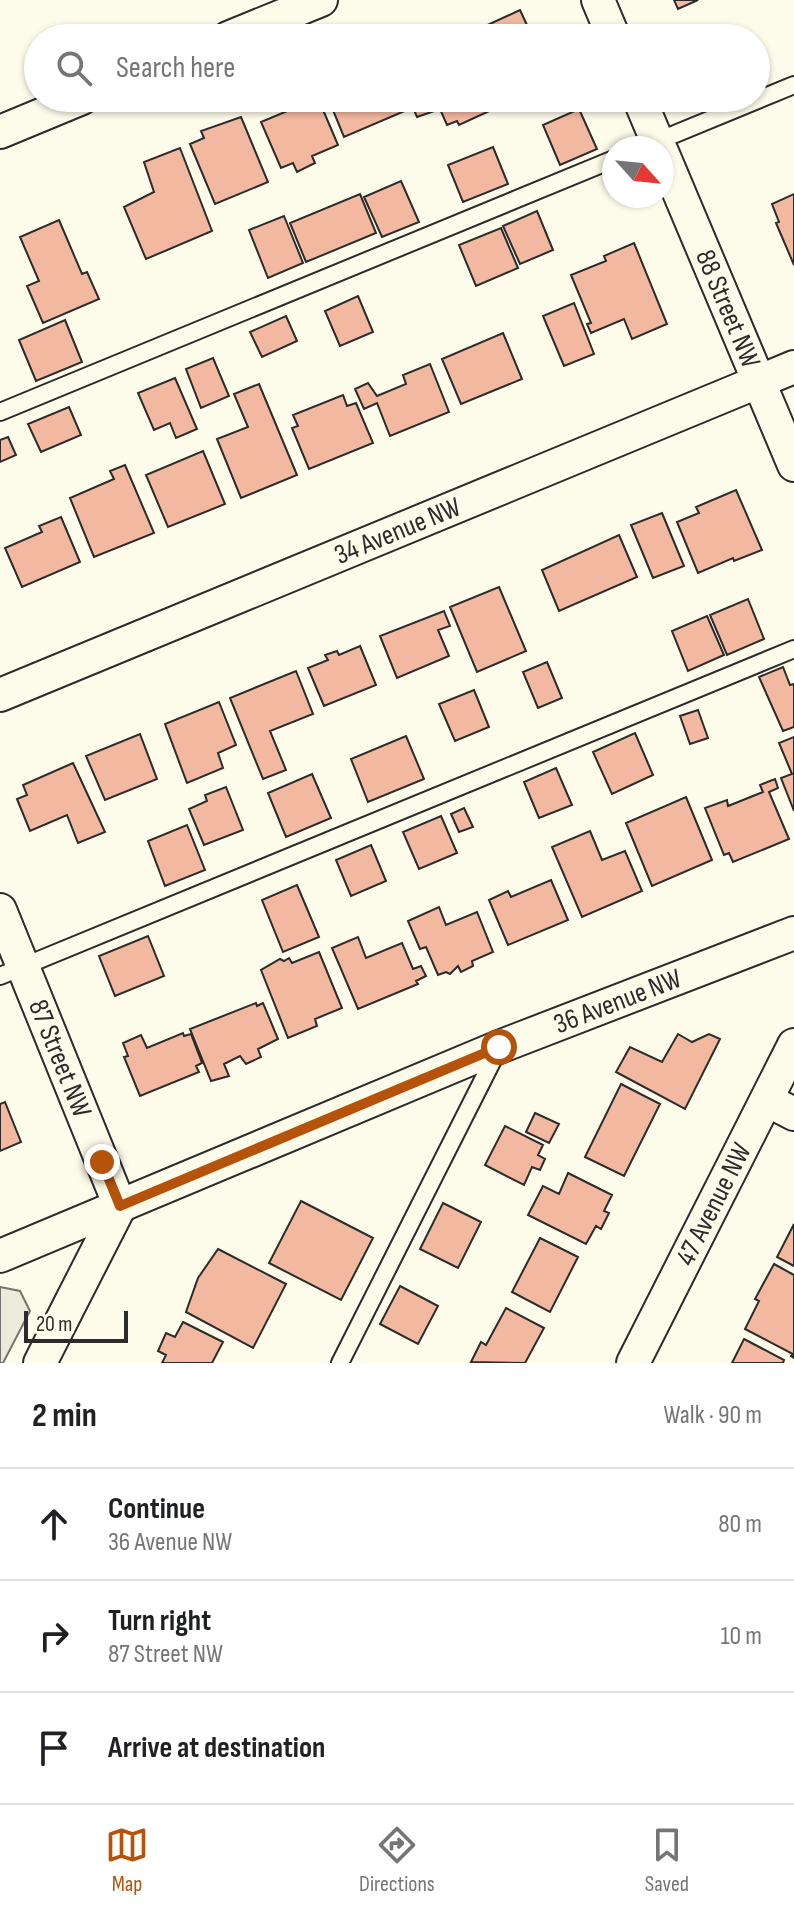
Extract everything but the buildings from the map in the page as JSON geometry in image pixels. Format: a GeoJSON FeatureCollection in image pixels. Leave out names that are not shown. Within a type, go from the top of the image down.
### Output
{"type":"FeatureCollection","features":[{"type":"Feature","properties":{"kind":"street"},"geometry":{"type":"LineString","coordinates":[[262,24],[321,0]]}},
{"type":"Feature","properties":{"kind":"street"},"geometry":{"type":"LineString","coordinates":[[598,0],[608,24]]}},
{"type":"Feature","properties":{"kind":"street"},"geometry":{"type":"LineString","coordinates":[[0,132],[48,112]]}},
{"type":"Feature","properties":{"kind":"street","name":"88 Street NW"},"geometry":{"type":"LineString","coordinates":[[644,112],[651,136]]}},
{"type":"Feature","properties":{"kind":"street","name":"88 Street NW"},"geometry":{"type":"LineString","coordinates":[[674,190],[794,465]]}},
{"type":"Feature","properties":{"kind":"street","name":"34 Avenue NW"},"geometry":{"type":"LineString","coordinates":[[0,695],[794,367]]}},
{"type":"Feature","properties":{"kind":"street","name":"87 Street NW"},"geometry":{"type":"LineString","coordinates":[[0,910],[12,971],[120,1206]]}},
{"type":"Feature","properties":{"kind":"street","name":"36 Avenue NW"},"geometry":{"type":"LineString","coordinates":[[0,1256],[499,1047],[794,933]]}},
{"type":"Feature","properties":{"kind":"street","name":"47 Avenue NW"},"geometry":{"type":"LineString","coordinates":[[633,1363],[780,1107],[794,1045]]}},
{"type":"Feature","properties":{"kind":"street"},"geometry":{"type":"LineString","coordinates":[[40,1363],[120,1206]]}},
{"type":"Feature","properties":{"kind":"lane"},"geometry":{"type":"LineString","coordinates":[[770,96],[794,85]]}},
{"type":"Feature","properties":{"kind":"lane"},"geometry":{"type":"LineString","coordinates":[[674,139],[733,112]]}},
{"type":"Feature","properties":{"kind":"lane"},"geometry":{"type":"LineString","coordinates":[[0,412],[602,164]]}},
{"type":"Feature","properties":{"kind":"lane"},"geometry":{"type":"LineString","coordinates":[[12,971],[794,649]]}},
{"type":"Feature","properties":{"kind":"lane"},"geometry":{"type":"LineString","coordinates":[[340,1363],[499,1047]]}},
{"type":"Feature","properties":{"kind":"shaded area"},"geometry":{"type":"Polygon","coordinates":[[[0,1287],[20,1291],[30,1311],[3,1363],[0,1363],[0,1287]]]}},
{"type":"Feature","properties":{"kind":"route"},"geometry":{"type":"LineString","coordinates":[[102,1162],[120,1206],[499,1047]]}}]}
